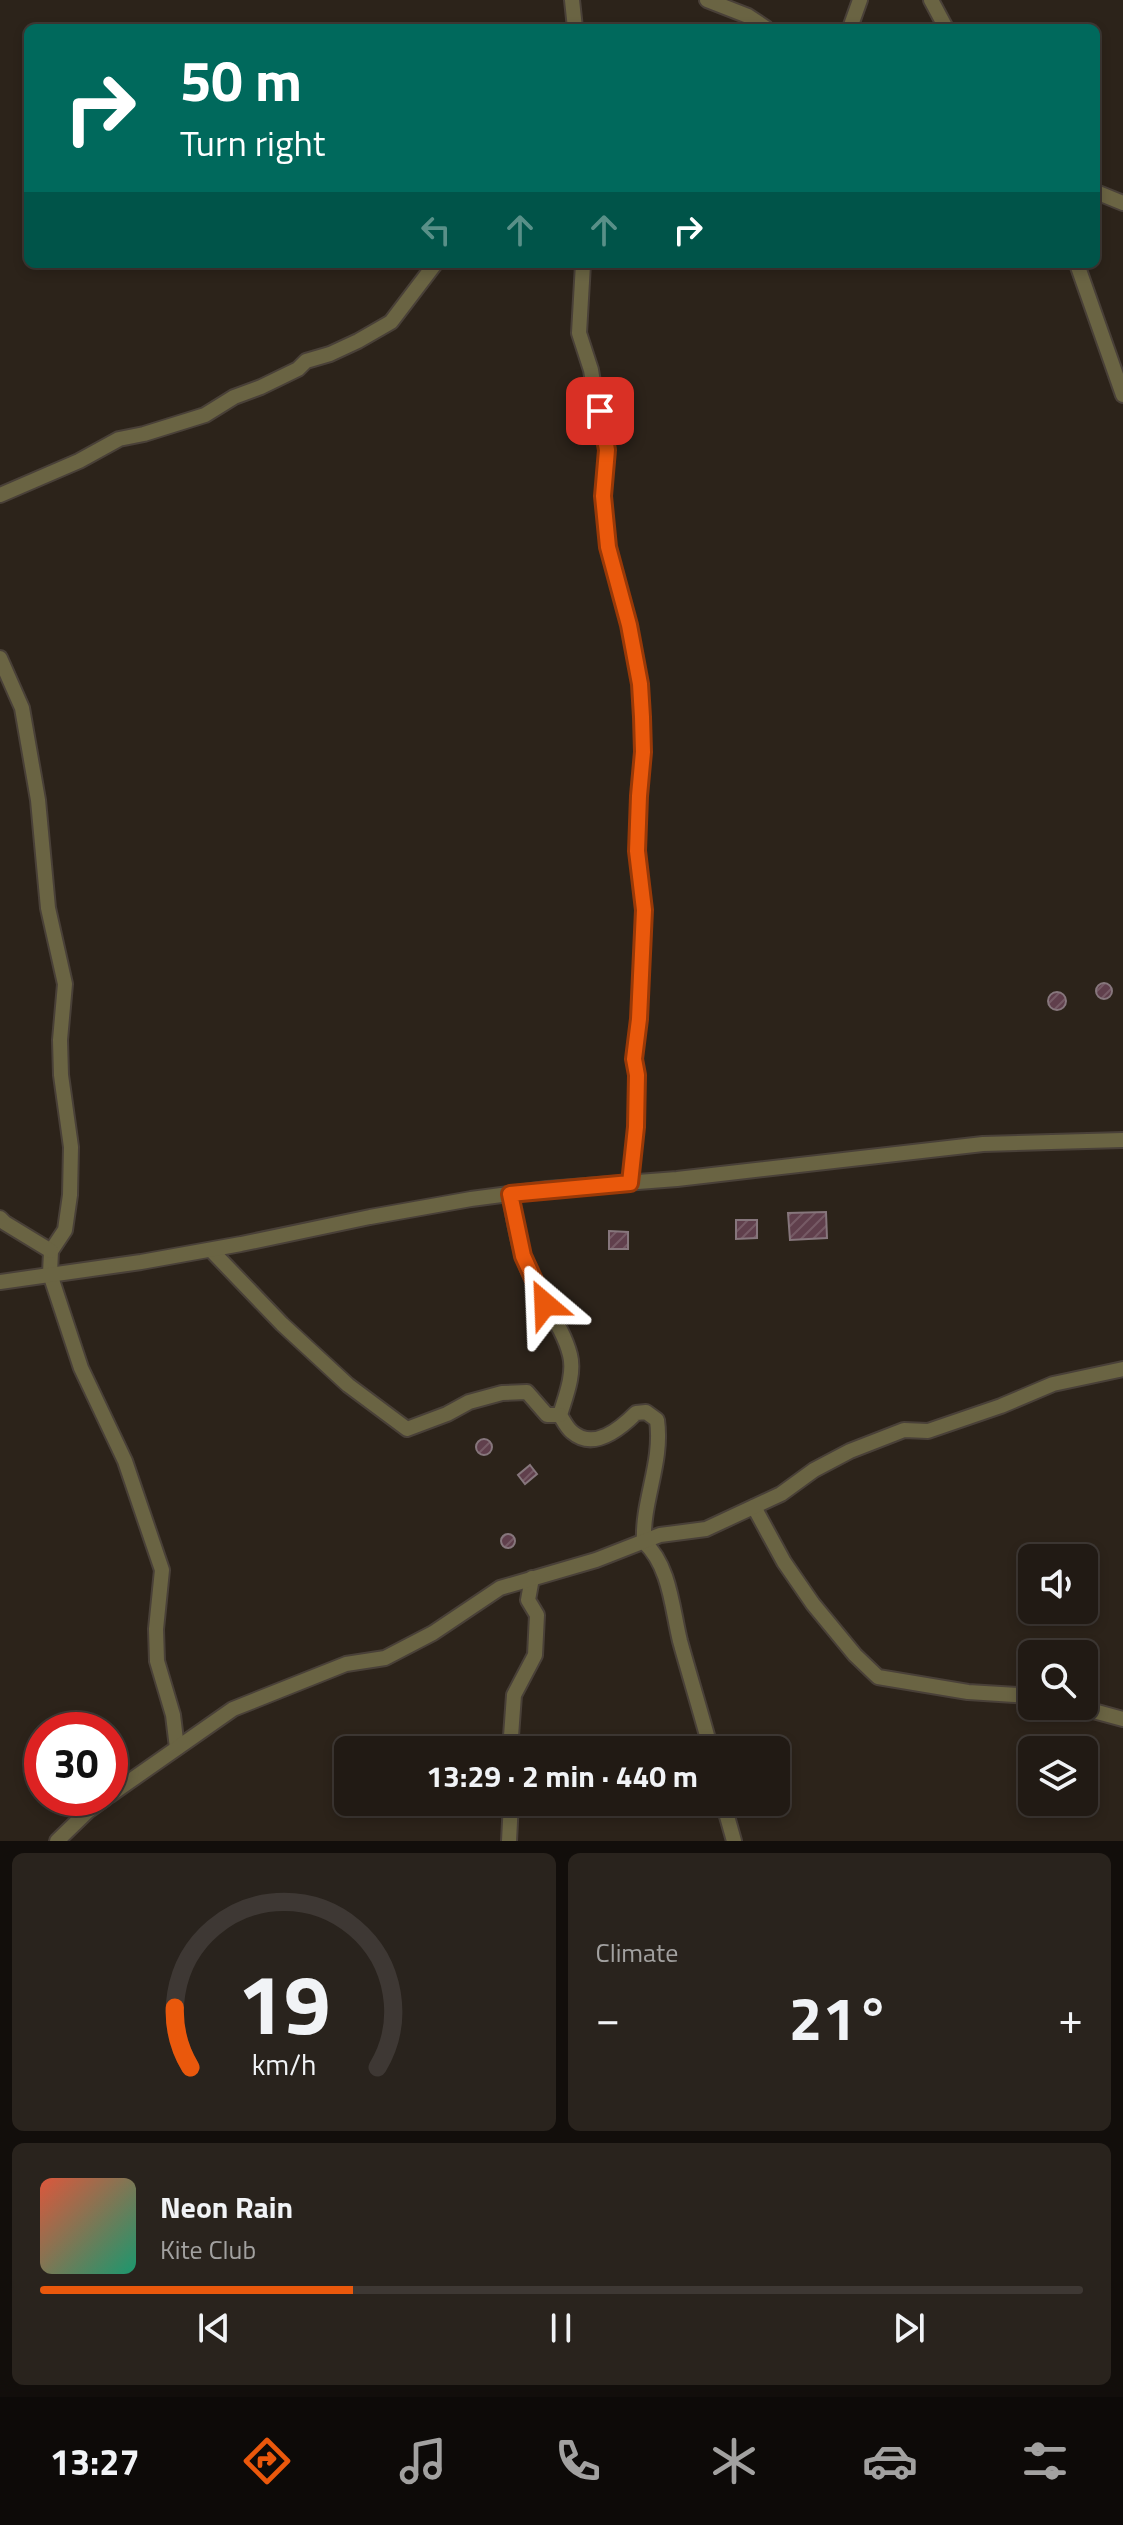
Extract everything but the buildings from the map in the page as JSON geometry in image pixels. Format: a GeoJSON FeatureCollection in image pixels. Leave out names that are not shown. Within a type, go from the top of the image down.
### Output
{"type":"FeatureCollection","features":[{"type":"Feature","properties":{"kind":"street"},"geometry":{"type":"LineString","coordinates":[[572,0],[575,24]]}},
{"type":"Feature","properties":{"kind":"street"},"geometry":{"type":"LineString","coordinates":[[707,0],[760,24]]}},
{"type":"Feature","properties":{"kind":"street"},"geometry":{"type":"LineString","coordinates":[[851,24],[860,0]]}},
{"type":"Feature","properties":{"kind":"street"},"geometry":{"type":"LineString","coordinates":[[931,0],[944,24]]}},
{"type":"Feature","properties":{"kind":"street"},"geometry":{"type":"LineString","coordinates":[[1100,194],[1123,203]]}},
{"type":"Feature","properties":{"kind":"street"},"geometry":{"type":"LineString","coordinates":[[0,495],[79,461],[119,439],[205,415],[234,397],[298,369],[306,361],[358,341],[391,322],[432,268]]}},
{"type":"Feature","properties":{"kind":"street"},"geometry":{"type":"LineString","coordinates":[[583,268],[579,333],[604,428],[607,450],[603,496],[608,547],[629,625],[640,684],[642,717],[637,851],[644,910],[634,1059],[637,1075],[636,1127],[630,1183]]}},
{"type":"Feature","properties":{"kind":"street"},"geometry":{"type":"LineString","coordinates":[[1078,268],[1123,395]]}},
{"type":"Feature","properties":{"kind":"street"},"geometry":{"type":"LineString","coordinates":[[0,658],[22,708],[38,800],[48,908],[65,984],[60,1052],[71,1147],[70,1195],[65,1230],[51,1251],[50,1274],[81,1368],[125,1461],[162,1570],[156,1629],[157,1661],[173,1715],[177,1748]]}},
{"type":"Feature","properties":{"kind":"street"},"geometry":{"type":"LineString","coordinates":[[0,1282],[211,1250],[370,1217],[510,1194],[983,1144],[1123,1140]]}},
{"type":"Feature","properties":{"kind":"street"},"geometry":{"type":"LineString","coordinates":[[510,1194],[523,1256],[571,1357],[568,1389],[560,1415]]}},
{"type":"Feature","properties":{"kind":"street"},"geometry":{"type":"LineString","coordinates":[[0,1218],[51,1251]]}},
{"type":"Feature","properties":{"kind":"street"},"geometry":{"type":"LineString","coordinates":[[211,1250],[282,1324],[348,1385],[407,1429],[469,1402],[502,1393],[527,1392],[547,1415],[560,1415]]}},
{"type":"Feature","properties":{"kind":"street"},"geometry":{"type":"LineString","coordinates":[[128,1783],[233,1709],[346,1664],[385,1658],[433,1633],[500,1588],[596,1560],[660,1535],[706,1529],[781,1494],[814,1470],[850,1451],[904,1430],[928,1431],[1053,1384],[1123,1369]]}},
{"type":"Feature","properties":{"kind":"street"},"geometry":{"type":"LineString","coordinates":[[560,1415],[572,1432],[588,1440],[604,1437],[636,1413],[646,1412],[657,1420],[660,1443],[643,1526],[644,1542],[655,1552],[672,1599],[679,1638],[707,1736]]}},
{"type":"Feature","properties":{"kind":"street"},"geometry":{"type":"LineString","coordinates":[[754,1507],[784,1562],[813,1604],[855,1655],[878,1677],[968,1692],[1018,1695]]}},
{"type":"Feature","properties":{"kind":"street"},"geometry":{"type":"LineString","coordinates":[[511,1736],[514,1695],[535,1655],[537,1615],[528,1600],[532,1578]]}},
{"type":"Feature","properties":{"kind":"street"},"geometry":{"type":"LineString","coordinates":[[1098,1712],[1123,1719]]}},
{"type":"Feature","properties":{"kind":"street"},"geometry":{"type":"LineString","coordinates":[[57,1841],[83,1816]]}},
{"type":"Feature","properties":{"kind":"street"},"geometry":{"type":"LineString","coordinates":[[509,1841],[510,1816]]}},
{"type":"Feature","properties":{"kind":"street"},"geometry":{"type":"LineString","coordinates":[[727,1816],[734,1841]]}},
{"type":"Feature","properties":{"kind":"route"},"geometry":{"type":"LineString","coordinates":[[545,1304],[523,1256],[510,1194],[630,1183],[636,1127],[637,1075],[634,1059],[644,910],[637,851],[642,717],[640,684],[629,625],[608,547],[603,496],[607,450],[600,411]]}}]}
